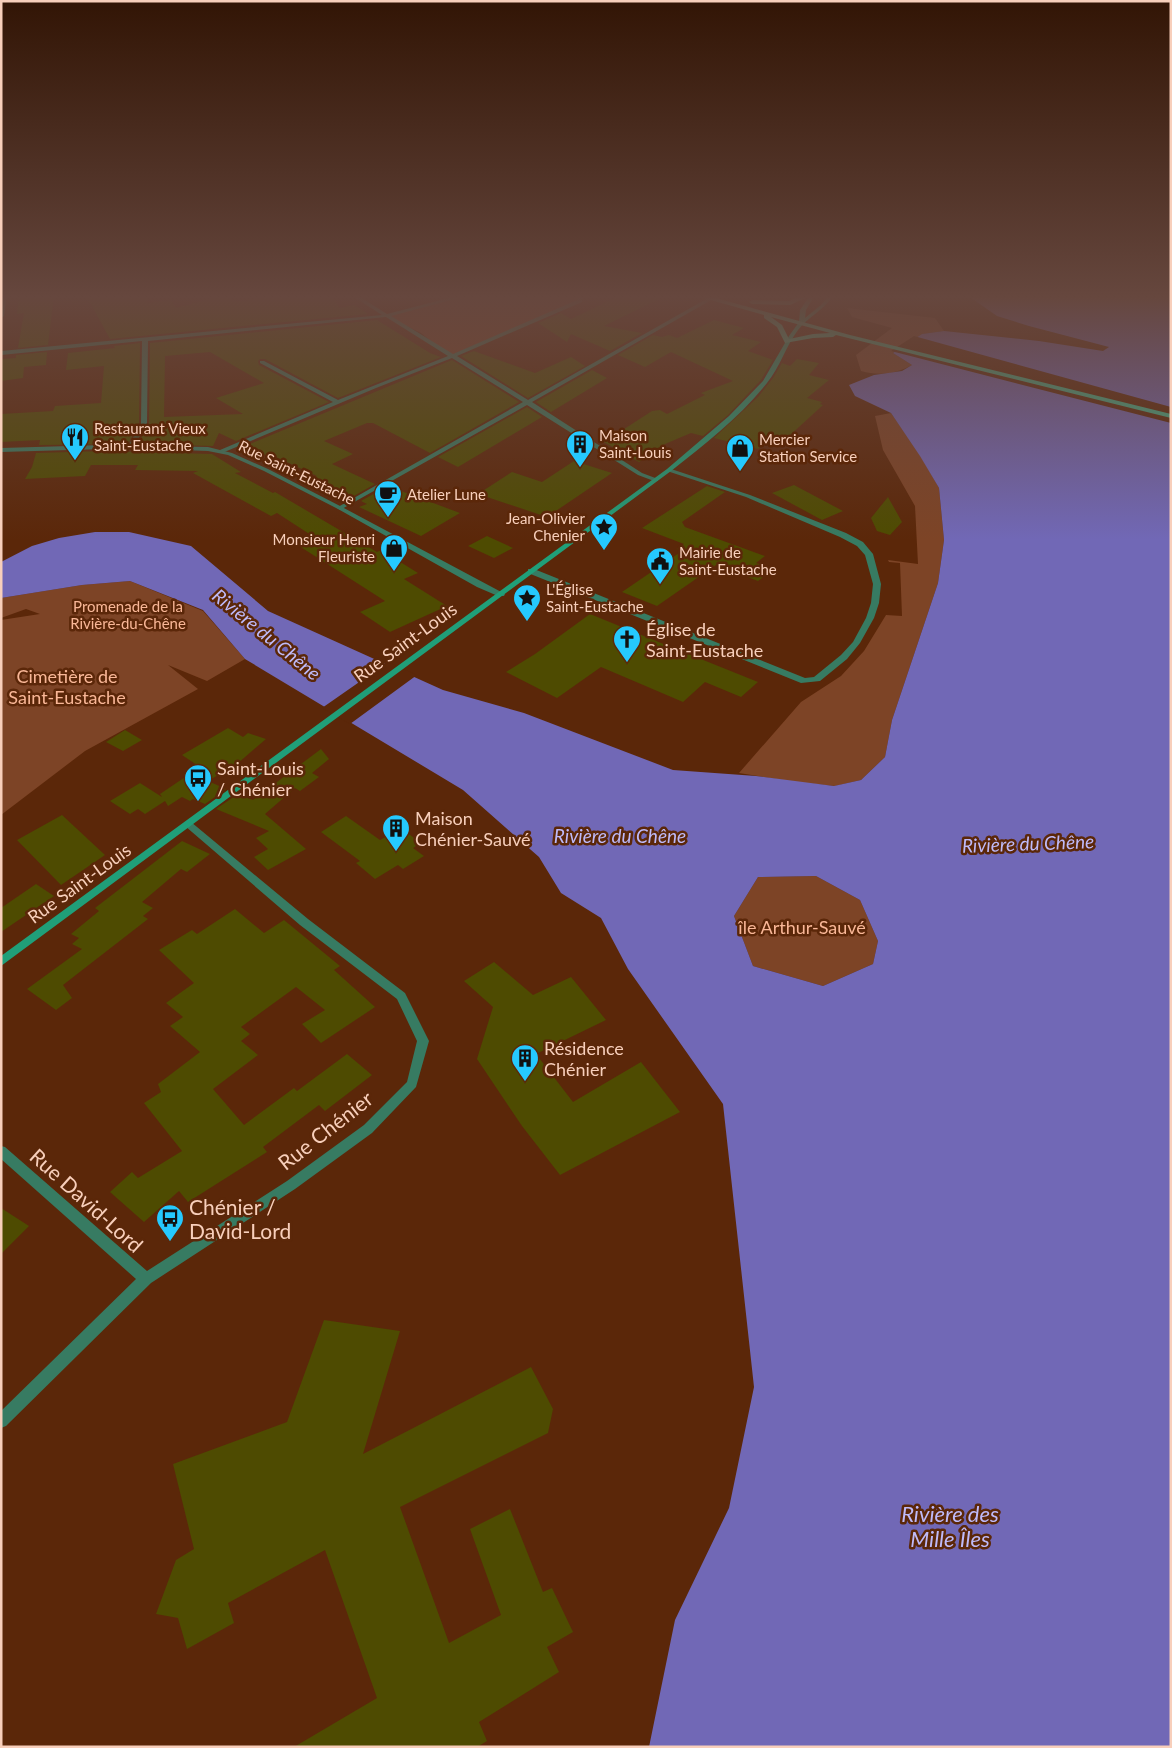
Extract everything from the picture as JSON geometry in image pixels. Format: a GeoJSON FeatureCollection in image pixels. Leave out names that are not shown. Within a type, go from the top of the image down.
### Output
{"type":"FeatureCollection","features":[{"type":"Feature","properties":{"kind":"main road","name":"Rue Saint-Louis"},"geometry":{"type":"LineString","coordinates":[[1,962],[656,480],[721,426],[754,394],[768,377]]}},
{"type":"Feature","properties":{"kind":"main road"},"geometry":{"type":"LineString","coordinates":[[1012,377],[1171,416]]}},
{"type":"Feature","properties":{"kind":"main road"},"geometry":{"type":"LineString","coordinates":[[1031,377],[1117,402]]}},
{"type":"Feature","properties":{"kind":"street"},"geometry":{"type":"LineString","coordinates":[[131,447],[144,423],[145,377]]}},
{"type":"Feature","properties":{"kind":"street"},"geometry":{"type":"LineString","coordinates":[[290,377],[338,402]]}},
{"type":"Feature","properties":{"kind":"street"},"geometry":{"type":"LineString","coordinates":[[222,451],[399,377]]}},
{"type":"Feature","properties":{"kind":"street"},"geometry":{"type":"LineString","coordinates":[[484,377],[640,474],[656,480]]}},
{"type":"Feature","properties":{"kind":"street"},"geometry":{"type":"LineString","coordinates":[[340,508],[575,377]]}},
{"type":"Feature","properties":{"kind":"street","name":"Rue Saint-Eustache"},"geometry":{"type":"LineString","coordinates":[[1,450],[131,447],[222,451],[249,461],[340,508],[480,585],[501,594]]}},
{"type":"Feature","properties":{"kind":"street"},"geometry":{"type":"LineString","coordinates":[[532,571],[742,658],[801,680],[810,681],[820,677],[844,657],[856,643],[873,612],[877,584],[869,554],[860,544],[843,535],[748,496],[669,470]]}},
{"type":"Feature","properties":{"kind":"street","name":"Rue Chénier"},"geometry":{"type":"LineString","coordinates":[[1,1421],[146,1279],[291,1185],[368,1129],[412,1084],[423,1041],[401,996],[304,922],[188,824]]}},
{"type":"Feature","properties":{"kind":"street","name":"Rue David-Lord"},"geometry":{"type":"LineString","coordinates":[[1,1151],[146,1279]]}},
{"type":"Feature","properties":{"kind":"green space"},"geometry":{"type":"Polygon","coordinates":[[[891,413],[919,453],[939,488],[944,540],[938,583],[892,720],[885,757],[861,780],[835,786],[739,773],[801,702],[841,676],[864,651],[886,615],[902,616],[900,563],[889,562],[888,560],[918,564],[915,506],[883,450],[875,416],[891,413]]]}},
{"type":"Feature","properties":{"kind":"green space","name":"Cimetière de Saint-Eustache"},"geometry":{"type":"Polygon","coordinates":[[[130,581],[203,611],[245,659],[207,681],[168,665],[198,689],[85,751],[1,815],[1,620],[40,614],[26,609],[1,618],[1,598],[82,585],[130,581]]]}},
{"type":"Feature","properties":{"kind":"green space","name":"île Arthur-Sauvé"},"geometry":{"type":"Polygon","coordinates":[[[816,876],[860,900],[878,941],[873,964],[823,986],[753,966],[734,916],[758,877],[816,876]]]}},
{"type":"Feature","properties":{"kind":"water","name":"Rivière des Mille Îles"},"geometry":{"type":"Polygon","coordinates":[[[870,377],[1171,377],[1171,1747],[649,1747],[675,1620],[729,1508],[754,1387],[723,1104],[628,969],[601,918],[561,893],[539,857],[463,790],[245,659],[203,610],[130,581],[82,585],[1,598],[1,562],[32,546],[59,538],[95,532],[129,532],[191,546],[268,611],[443,690],[524,713],[673,770],[756,776],[834,786],[861,780],[885,757],[892,720],[938,583],[944,540],[939,488],[920,456],[891,413],[855,396],[849,385],[870,377]],[[816,876],[758,877],[734,916],[753,966],[823,986],[873,964],[878,941],[860,900],[816,876]]]}},
{"type":"Feature","properties":{"kind":"pier"},"geometry":{"type":"Polygon","coordinates":[[[990,377],[1061,377],[1171,407],[1171,423],[990,377]]]}},
{"type":"Feature","properties":{"kind":"pier"},"geometry":{"type":"Polygon","coordinates":[[[388,662],[417,675],[350,724],[322,708],[388,662]]]}},
{"type":"Feature","properties":{"kind":"building"},"geometry":{"type":"Polygon","coordinates":[[[1,377],[23,377],[23,378],[1,381],[1,377]]]}},
{"type":"Feature","properties":{"kind":"building"},"geometry":{"type":"Polygon","coordinates":[[[103,377],[140,377],[139,423],[128,444],[39,445],[40,440],[1,442],[1,414],[53,411],[55,406],[101,403],[103,377]]]}},
{"type":"Feature","properties":{"kind":"building"},"geometry":{"type":"Polygon","coordinates":[[[150,377],[165,377],[164,417],[243,414],[216,398],[264,383],[253,377],[281,377],[329,402],[236,441],[219,433],[213,446],[138,444],[149,423],[150,377]]]}},
{"type":"Feature","properties":{"kind":"building"},"geometry":{"type":"Polygon","coordinates":[[[298,377],[392,377],[338,398],[298,377]]]}},
{"type":"Feature","properties":{"kind":"building"},"geometry":{"type":"Polygon","coordinates":[[[412,377],[478,377],[519,402],[430,453],[373,423],[367,423],[324,441],[353,454],[332,464],[375,484],[352,497],[313,478],[317,476],[276,457],[272,458],[245,446],[412,377]]]}},
{"type":"Feature","properties":{"kind":"building"},"geometry":{"type":"Polygon","coordinates":[[[494,377],[566,377],[528,398],[494,377]]]}},
{"type":"Feature","properties":{"kind":"building"},"geometry":{"type":"Polygon","coordinates":[[[580,377],[607,378],[551,412],[536,402],[580,377]]]}},
{"type":"Feature","properties":{"kind":"building"},"geometry":{"type":"Polygon","coordinates":[[[724,377],[763,377],[728,415],[703,436],[691,433],[665,444],[639,462],[604,442],[652,411],[660,410],[667,414],[705,395],[701,393],[733,381],[724,377]]]}},
{"type":"Feature","properties":{"kind":"building"},"geometry":{"type":"Polygon","coordinates":[[[815,377],[829,380],[807,398],[822,402],[820,404],[823,405],[787,438],[773,435],[758,449],[714,438],[758,397],[773,378],[815,377]]]}},
{"type":"Feature","properties":{"kind":"building"},"geometry":{"type":"Polygon","coordinates":[[[527,407],[542,417],[458,467],[438,457],[527,407]]]}},
{"type":"Feature","properties":{"kind":"building"},"geometry":{"type":"Polygon","coordinates":[[[104,451],[212,454],[241,472],[235,473],[273,493],[275,492],[377,552],[381,550],[418,573],[404,579],[447,606],[390,632],[360,612],[385,601],[296,544],[314,537],[277,513],[271,516],[193,473],[198,471],[135,470],[138,465],[91,465],[85,476],[25,479],[32,467],[36,453],[104,451]]]}},
{"type":"Feature","properties":{"kind":"building"},"geometry":{"type":"Polygon","coordinates":[[[574,461],[612,473],[547,517],[478,494],[512,472],[542,482],[574,461]]]}},
{"type":"Feature","properties":{"kind":"building"},"geometry":{"type":"Polygon","coordinates":[[[794,485],[843,511],[822,520],[772,493],[794,485]]]}},
{"type":"Feature","properties":{"kind":"building"},"geometry":{"type":"Polygon","coordinates":[[[707,486],[725,492],[682,522],[685,527],[765,556],[756,563],[774,569],[758,581],[716,565],[657,606],[622,592],[682,551],[677,549],[684,544],[642,528],[707,486]]]}},
{"type":"Feature","properties":{"kind":"building"},"geometry":{"type":"Polygon","coordinates":[[[384,488],[389,490],[393,488],[460,513],[421,536],[359,507],[367,504],[361,501],[384,488]]]}},
{"type":"Feature","properties":{"kind":"building"},"geometry":{"type":"Polygon","coordinates":[[[888,497],[902,522],[890,535],[877,531],[871,518],[888,497]]]}},
{"type":"Feature","properties":{"kind":"building"},"geometry":{"type":"Polygon","coordinates":[[[487,536],[513,548],[494,558],[468,546],[487,536]]]}},
{"type":"Feature","properties":{"kind":"building","name":"Église de Saint-Eustache"},"geometry":{"type":"Polygon","coordinates":[[[590,614],[758,682],[741,697],[705,682],[683,702],[601,667],[557,698],[506,672],[535,654],[590,614]]]}},
{"type":"Feature","properties":{"kind":"building"},"geometry":{"type":"Polygon","coordinates":[[[228,728],[243,737],[248,733],[266,739],[237,764],[208,781],[226,789],[205,804],[182,797],[168,806],[165,801],[145,814],[138,809],[130,814],[110,801],[140,783],[162,797],[160,794],[200,767],[182,755],[228,728]]]}},
{"type":"Feature","properties":{"kind":"building"},"geometry":{"type":"Polygon","coordinates":[[[125,730],[142,740],[123,751],[106,742],[125,730]]]}},
{"type":"Feature","properties":{"kind":"building"},"geometry":{"type":"Polygon","coordinates":[[[321,749],[329,759],[312,773],[319,777],[300,791],[295,788],[265,814],[306,849],[268,870],[254,857],[268,849],[256,838],[269,831],[216,809],[238,794],[253,800],[321,749]]]}},
{"type":"Feature","properties":{"kind":"building"},"geometry":{"type":"Polygon","coordinates":[[[62,815],[105,855],[61,885],[17,840],[62,815]]]}},
{"type":"Feature","properties":{"kind":"building"},"geometry":{"type":"Polygon","coordinates":[[[346,816],[380,840],[389,835],[401,835],[406,832],[421,843],[413,848],[424,856],[403,869],[398,865],[375,879],[356,863],[360,861],[321,832],[346,816]]]}},
{"type":"Feature","properties":{"kind":"building"},"geometry":{"type":"Polygon","coordinates":[[[182,841],[210,854],[187,872],[181,869],[142,902],[153,908],[143,916],[148,919],[63,985],[72,998],[56,1010],[27,989],[82,949],[72,944],[79,938],[71,934],[99,911],[95,908],[182,841]]]}},
{"type":"Feature","properties":{"kind":"building"},"geometry":{"type":"Polygon","coordinates":[[[36,884],[54,896],[1,932],[1,908],[36,884]]]}},
{"type":"Feature","properties":{"kind":"building"},"geometry":{"type":"Polygon","coordinates":[[[235,909],[264,933],[284,920],[340,966],[334,970],[375,1007],[321,1043],[302,1024],[325,1010],[296,987],[241,1027],[250,1034],[241,1041],[258,1055],[213,1089],[244,1125],[294,1088],[297,1091],[347,1054],[372,1075],[325,1111],[319,1105],[263,1147],[267,1152],[188,1202],[179,1191],[144,1222],[110,1192],[132,1172],[138,1178],[182,1151],[144,1103],[161,1092],[158,1084],[200,1052],[170,1026],[183,1017],[166,1003],[194,983],[159,950],[192,930],[197,934],[235,909]]]}},
{"type":"Feature","properties":{"kind":"building","name":"Résidence Chénier"},"geometry":{"type":"Polygon","coordinates":[[[494,962],[533,995],[571,977],[606,1020],[536,1054],[573,1102],[641,1062],[680,1112],[560,1175],[522,1126],[477,1059],[493,1007],[464,981],[494,962]]]}},
{"type":"Feature","properties":{"kind":"building"},"geometry":{"type":"Polygon","coordinates":[[[1,1208],[29,1226],[1,1254],[1,1208]]]}},
{"type":"Feature","properties":{"kind":"building"},"geometry":{"type":"Polygon","coordinates":[[[324,1320],[400,1331],[363,1454],[531,1367],[553,1409],[548,1433],[400,1507],[449,1643],[501,1615],[470,1529],[510,1509],[543,1592],[552,1588],[573,1632],[547,1647],[559,1672],[479,1722],[487,1741],[477,1747],[294,1747],[377,1698],[325,1550],[228,1603],[234,1623],[187,1649],[178,1618],[156,1614],[176,1560],[194,1549],[173,1464],[287,1422],[324,1320]]]}},
{"type":"Feature","properties":{"kind":"place","name":"Restaurant Vieux Saint-Eustache"},"geometry":{"type":"Point","coordinates":[75,461]}},
{"type":"Feature","properties":{"kind":"place","name":"Maison Saint-Louis"},"geometry":{"type":"Point","coordinates":[580,468]}},
{"type":"Feature","properties":{"kind":"place","name":"Mercier Station Service"},"geometry":{"type":"Point","coordinates":[740,472]}},
{"type":"Feature","properties":{"kind":"place","name":"Atelier Lune"},"geometry":{"type":"Point","coordinates":[388,518]}},
{"type":"Feature","properties":{"kind":"place","name":"Jean-Olivier Chenier"},"geometry":{"type":"Point","coordinates":[604,551]}},
{"type":"Feature","properties":{"kind":"place","name":"Monsieur Henri Fleuriste"},"geometry":{"type":"Point","coordinates":[394,572]}},
{"type":"Feature","properties":{"kind":"place","name":"Mairie de Saint-Eustache"},"geometry":{"type":"Point","coordinates":[660,585]}},
{"type":"Feature","properties":{"kind":"place","name":"L'Église Saint-Eustache"},"geometry":{"type":"Point","coordinates":[527,622]}},
{"type":"Feature","properties":{"kind":"place","name":"Église de Saint-Eustache"},"geometry":{"type":"Point","coordinates":[627,663]}},
{"type":"Feature","properties":{"kind":"place","name":"Saint-Louis / Chénier"},"geometry":{"type":"Point","coordinates":[198,802]}},
{"type":"Feature","properties":{"kind":"place","name":"Maison Chénier-Sauvé"},"geometry":{"type":"Point","coordinates":[396,852]}},
{"type":"Feature","properties":{"kind":"place","name":"Résidence Chénier"},"geometry":{"type":"Point","coordinates":[525,1082]}},
{"type":"Feature","properties":{"kind":"place","name":"Chénier / David-Lord"},"geometry":{"type":"Point","coordinates":[170,1242]}},
{"type":"Feature","properties":{"kind":"park label","name":"Promenade de la Rivière-du-Chêne"},"geometry":{"type":"Point","coordinates":[128,614]}},
{"type":"Feature","properties":{"kind":"water label","name":"Rivière du Chêne"},"geometry":{"type":"Point","coordinates":[267,634]}},
{"type":"Feature","properties":{"kind":"water label","name":"Rivière du Chêne"},"geometry":{"type":"Point","coordinates":[620,835]}},
{"type":"Feature","properties":{"kind":"water label","name":"Rivière du Chêne"},"geometry":{"type":"Point","coordinates":[1028,843]}}]}
